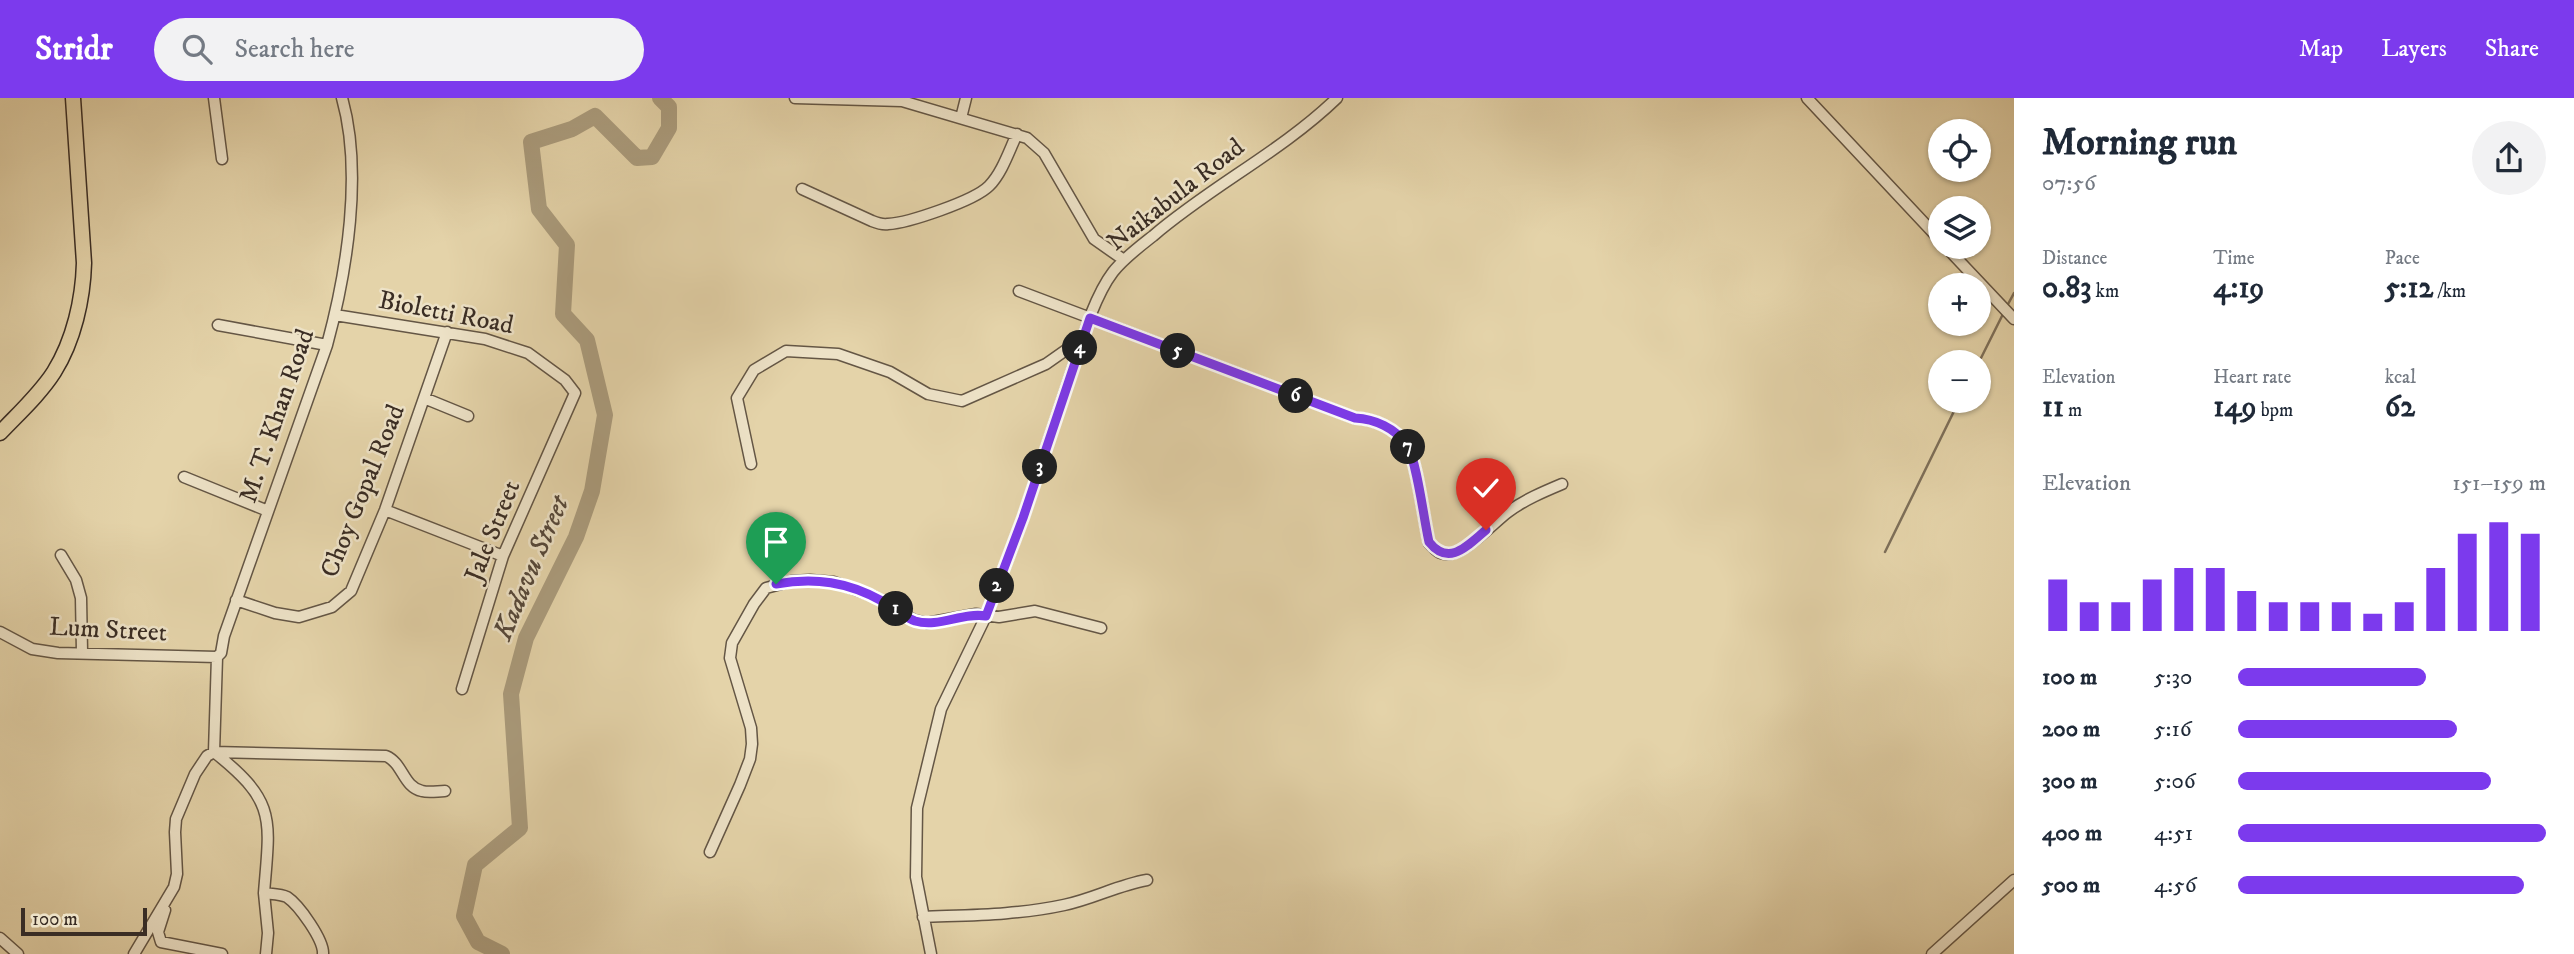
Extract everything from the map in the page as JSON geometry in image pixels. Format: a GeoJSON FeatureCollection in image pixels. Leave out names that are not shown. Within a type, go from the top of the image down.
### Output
{"type":"FeatureCollection","features":[{"type":"Feature","properties":{"kind":"main road"},"geometry":{"type":"LineString","coordinates":[[0,433],[54,372],[81,300],[84,263],[73,98]]}},
{"type":"Feature","properties":{"kind":"street"},"geometry":{"type":"LineString","coordinates":[[214,98],[222,159]]}},
{"type":"Feature","properties":{"kind":"street","name":"M. T. Khan Road"},"geometry":{"type":"LineString","coordinates":[[215,747],[217,657],[221,653],[236,600],[327,345],[335,315],[347,248],[353,149],[342,98]]}},
{"type":"Feature","properties":{"kind":"street"},"geometry":{"type":"LineString","coordinates":[[795,98],[894,100],[1017,134],[1036,143],[1094,239],[1124,260]]}},
{"type":"Feature","properties":{"kind":"street"},"geometry":{"type":"LineString","coordinates":[[961,118],[966,98]]}},
{"type":"Feature","properties":{"kind":"street","name":"Naikabula Road"},"geometry":{"type":"LineString","coordinates":[[931,954],[916,877],[917,808],[941,709],[986,616],[1023,518],[1103,286],[1124,260],[1167,224],[1313,121],[1337,98]]}},
{"type":"Feature","properties":{"kind":"street"},"geometry":{"type":"LineString","coordinates":[[1807,98],[1928,227]]}},
{"type":"Feature","properties":{"kind":"street"},"geometry":{"type":"LineString","coordinates":[[802,189],[872,222],[884,225],[898,223],[981,193],[991,185],[1000,171],[1017,134]]}},
{"type":"Feature","properties":{"kind":"street"},"geometry":{"type":"LineString","coordinates":[[1957,259],[2009,314]]}},
{"type":"Feature","properties":{"kind":"street"},"geometry":{"type":"LineString","coordinates":[[1019,292],[1355,418],[1373,419],[1394,432],[1408,447],[1429,542],[1437,552],[1448,555],[1463,549],[1509,511],[1562,484]]}},
{"type":"Feature","properties":{"kind":"street","name":"Bioletti Road"},"geometry":{"type":"LineString","coordinates":[[335,315],[485,338],[528,353],[565,380],[575,393]]}},
{"type":"Feature","properties":{"kind":"street"},"geometry":{"type":"LineString","coordinates":[[218,325],[327,345]]}},
{"type":"Feature","properties":{"kind":"street","name":"Choy Gopal Road"},"geometry":{"type":"LineString","coordinates":[[236,600],[275,613],[299,617],[332,607],[351,591],[385,510],[447,332]]}},
{"type":"Feature","properties":{"kind":"street"},"geometry":{"type":"LineString","coordinates":[[751,464],[737,398],[754,370],[786,351],[838,354],[890,372],[928,394],[962,401],[1046,364],[1083,338]]}},
{"type":"Feature","properties":{"kind":"street","name":"Jale Street"},"geometry":{"type":"LineString","coordinates":[[462,689],[503,556],[575,393]]}},
{"type":"Feature","properties":{"kind":"street"},"geometry":{"type":"LineString","coordinates":[[424,398],[468,416]]}},
{"type":"Feature","properties":{"kind":"street"},"geometry":{"type":"LineString","coordinates":[[184,477],[268,511]]}},
{"type":"Feature","properties":{"kind":"street"},"geometry":{"type":"LineString","coordinates":[[385,510],[503,556]]}},
{"type":"Feature","properties":{"kind":"street"},"geometry":{"type":"LineString","coordinates":[[61,555],[76,580],[81,598],[82,652]]}},
{"type":"Feature","properties":{"kind":"street"},"geometry":{"type":"LineString","coordinates":[[710,852],[740,785],[750,759],[752,744],[751,728],[730,658],[732,643],[766,588],[792,581],[834,582],[873,596],[914,620],[927,623],[976,614],[999,617],[1035,611],[1101,628]]}},
{"type":"Feature","properties":{"kind":"street","name":"Lum Street"},"geometry":{"type":"LineString","coordinates":[[0,632],[32,649],[58,653],[217,657]]}},
{"type":"Feature","properties":{"kind":"street"},"geometry":{"type":"LineString","coordinates":[[215,747],[386,756],[395,760],[411,786],[423,792],[446,791]]}},
{"type":"Feature","properties":{"kind":"street"},"geometry":{"type":"LineString","coordinates":[[215,747],[195,774],[176,819],[174,832],[177,874],[158,932],[161,942],[222,954]]}},
{"type":"Feature","properties":{"kind":"street"},"geometry":{"type":"LineString","coordinates":[[215,747],[243,774],[258,794],[267,815],[264,893],[268,933],[266,954]]}},
{"type":"Feature","properties":{"kind":"street"},"geometry":{"type":"LineString","coordinates":[[923,918],[995,914],[1060,906],[1094,898],[1128,883],[1147,880]]}},
{"type":"Feature","properties":{"kind":"street"},"geometry":{"type":"LineString","coordinates":[[1932,954],[2014,880]]}},
{"type":"Feature","properties":{"kind":"street"},"geometry":{"type":"LineString","coordinates":[[134,954],[174,887]]}},
{"type":"Feature","properties":{"kind":"street"},"geometry":{"type":"LineString","coordinates":[[264,893],[286,897],[307,919],[324,948],[323,954]]}},
{"type":"Feature","properties":{"kind":"street"},"geometry":{"type":"LineString","coordinates":[[0,938],[18,954]]}},
{"type":"Feature","properties":{"kind":"waterway","name":"Kadavu Street"},"geometry":{"type":"LineString","coordinates":[[502,954],[478,942],[464,916],[475,865],[520,828],[511,694],[526,638],[576,537],[592,491],[605,415],[587,340],[563,314],[567,245],[539,209],[531,142],[572,129],[595,116],[637,158],[652,157],[669,128],[669,107],[660,98]]}},
{"type":"Feature","properties":{"kind":"waterway"},"geometry":{"type":"LineString","coordinates":[[2007,306],[2014,293]]}},
{"type":"Feature","properties":{"kind":"waterway"},"geometry":{"type":"LineString","coordinates":[[1985,350],[2004,312]]}},
{"type":"Feature","properties":{"kind":"waterway"},"geometry":{"type":"LineString","coordinates":[[1885,552],[1953,413]]}},
{"type":"Feature","properties":{"kind":"route"},"geometry":{"type":"LineString","coordinates":[[776,584],[810,580],[834,582],[873,596],[914,620],[927,623],[976,614],[986,616],[1023,518],[1090,318],[1355,418],[1373,419],[1394,432],[1408,447],[1429,542],[1437,552],[1448,555],[1463,549],[1486,530]]}}]}
